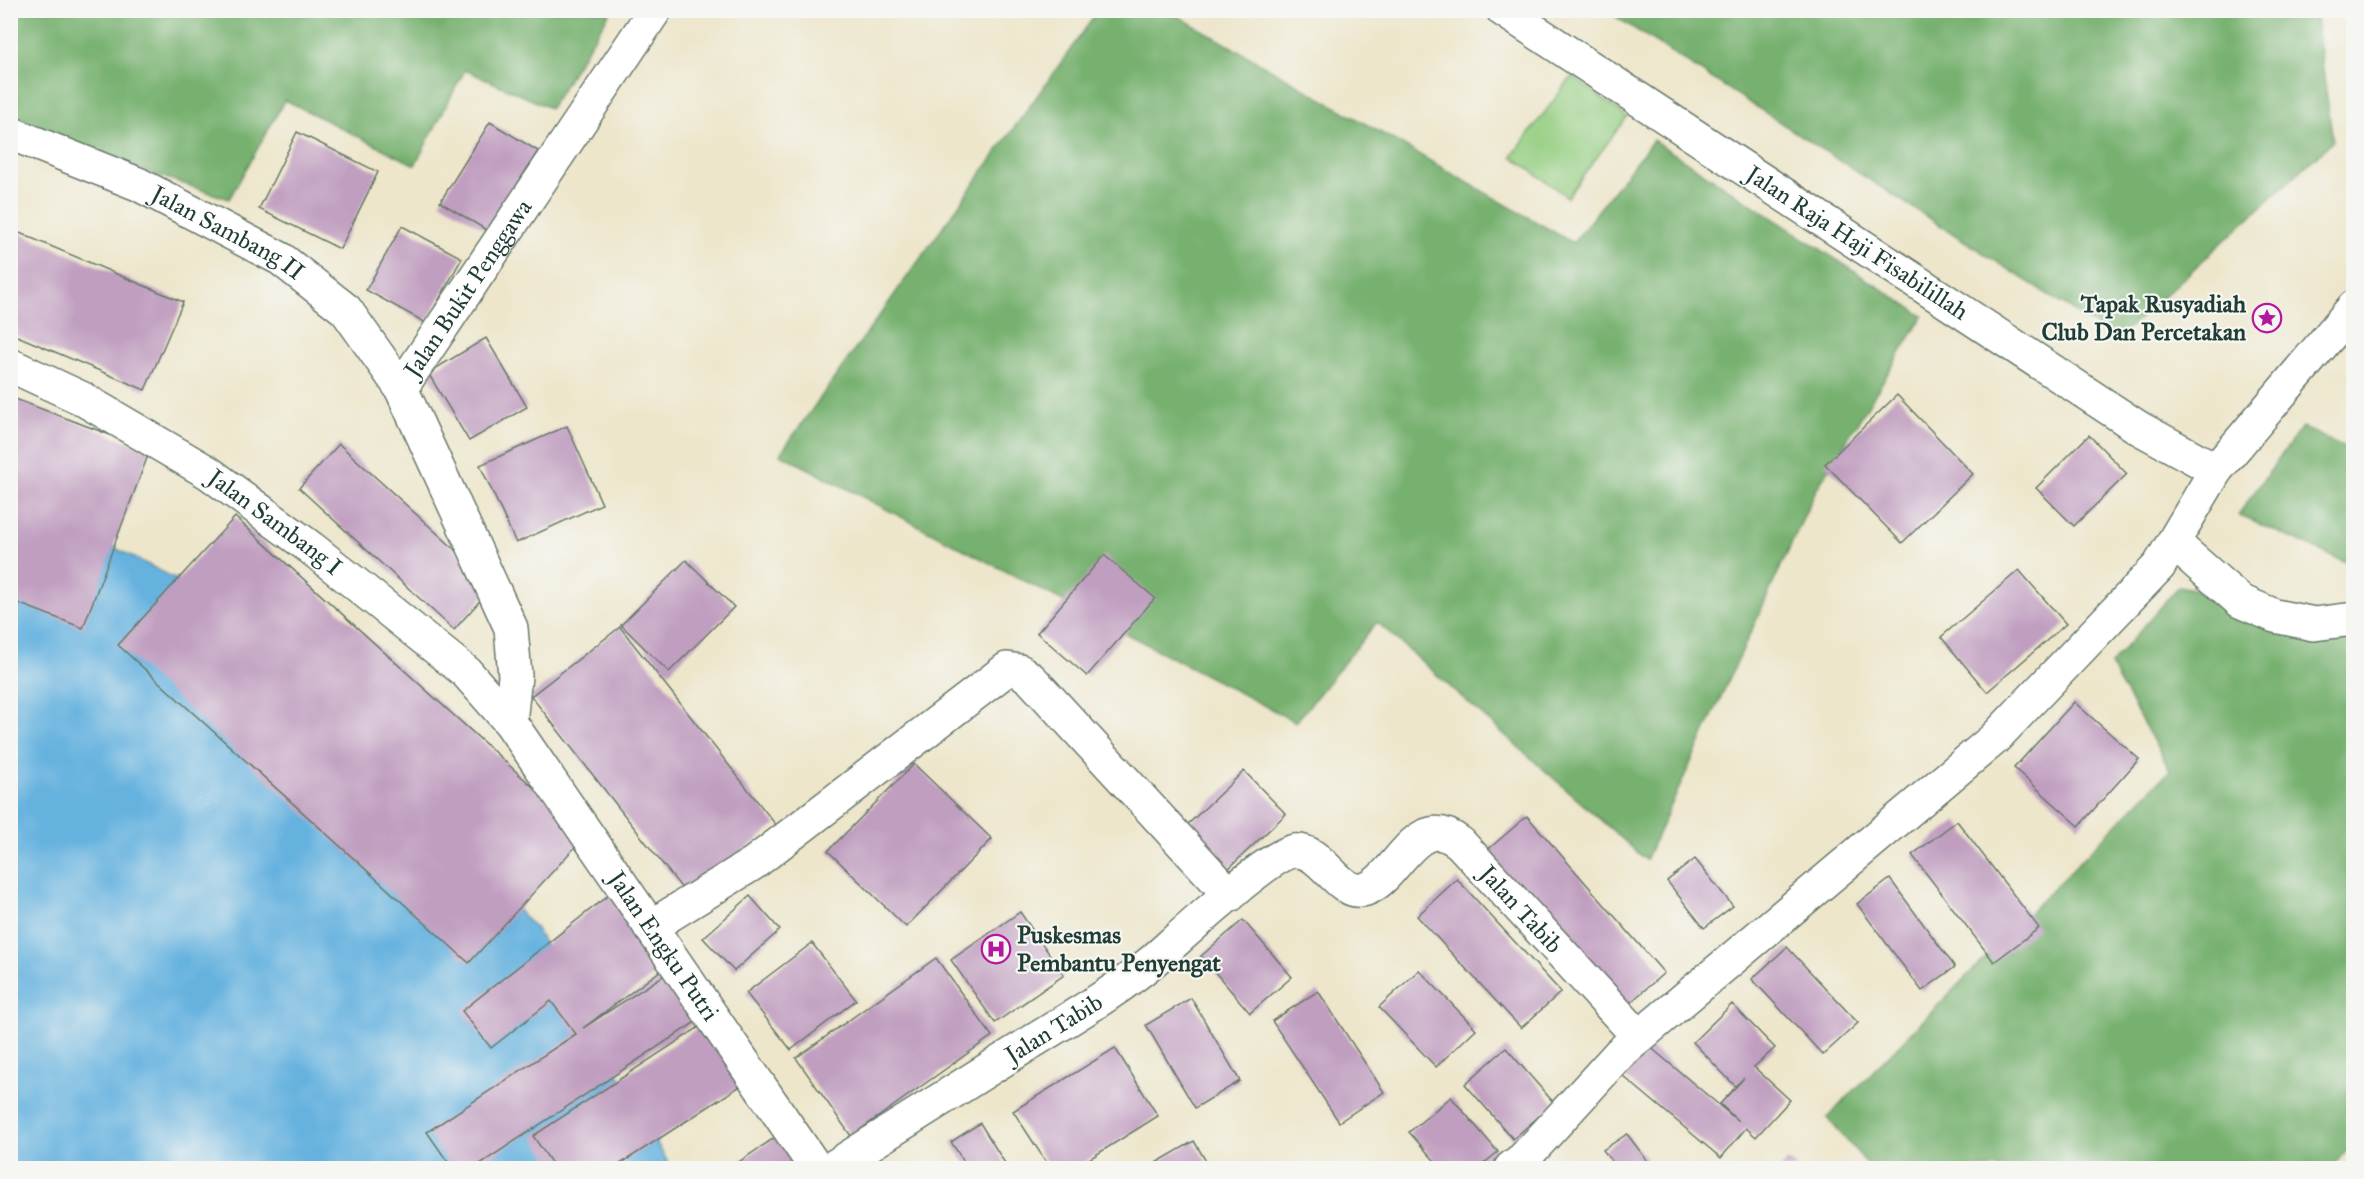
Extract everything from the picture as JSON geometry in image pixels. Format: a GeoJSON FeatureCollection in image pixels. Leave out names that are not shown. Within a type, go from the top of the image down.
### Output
{"type":"FeatureCollection","features":[{"type":"Feature","properties":{"kind":"street","name":"Jalan Bukit Penggawa"},"geometry":{"type":"LineString","coordinates":[[510,722],[515,676],[511,628],[401,388],[655,10]]}},
{"type":"Feature","properties":{"kind":"street","name":"Jalan Raja Haji Fisabilillah"},"geometry":{"type":"LineString","coordinates":[[1503,10],[2129,421],[2216,470]]}},
{"type":"Feature","properties":{"kind":"street","name":"Jalan Sambang II"},"geometry":{"type":"LineString","coordinates":[[10,133],[138,184],[282,259],[346,310],[401,388]]}},
{"type":"Feature","properties":{"kind":"street"},"geometry":{"type":"LineString","coordinates":[[1524,1165],[1620,1053],[1994,739],[2159,566],[2216,470],[2354,307]]}},
{"type":"Feature","properties":{"kind":"street","name":"Jalan Sambang I"},"geometry":{"type":"LineString","coordinates":[[10,365],[81,398],[209,473],[311,548],[466,672],[510,722]]}},
{"type":"Feature","properties":{"kind":"street"},"geometry":{"type":"LineString","coordinates":[[2174,543],[2240,601],[2275,616],[2314,624],[2354,619]]}},
{"type":"Feature","properties":{"kind":"street"},"geometry":{"type":"LineString","coordinates":[[650,927],[754,863],[1007,669],[1020,671],[1031,679],[1230,895]]}},
{"type":"Feature","properties":{"kind":"street","name":"Jalan Engku Putri"},"geometry":{"type":"LineString","coordinates":[[510,722],[816,1168]]}},
{"type":"Feature","properties":{"kind":"street","name":"Jalan Tabib"},"geometry":{"type":"LineString","coordinates":[[832,1168],[1130,980],[1263,867],[1293,851],[1312,854],[1349,888],[1364,890],[1374,885],[1416,841],[1434,834],[1447,833],[1460,843],[1639,1037]]}},
{"type":"Feature","properties":{"kind":"green space"},"geometry":{"type":"Polygon","coordinates":[[[11,11],[611,11],[550,108],[465,70],[415,165],[285,100],[229,199],[11,126],[11,11]]]}},
{"type":"Feature","properties":{"kind":"green space"},"geometry":{"type":"Polygon","coordinates":[[[1098,11],[1169,11],[1573,243],[1653,140],[1923,316],[1816,490],[1646,860],[1377,622],[1296,722],[780,454],[1098,11]]]}},
{"type":"Feature","properties":{"kind":"green space"},"geometry":{"type":"Polygon","coordinates":[[[1607,11],[2315,11],[2333,141],[2117,339],[1607,11]]]}},
{"type":"Feature","properties":{"kind":"green space"},"geometry":{"type":"Polygon","coordinates":[[[1572,76],[1627,117],[1567,197],[1512,156],[1572,76]]]}},
{"type":"Feature","properties":{"kind":"green space"},"geometry":{"type":"Polygon","coordinates":[[[2302,427],[2353,451],[2353,565],[2238,515],[2302,427]]]}},
{"type":"Feature","properties":{"kind":"green space"},"geometry":{"type":"Polygon","coordinates":[[[2179,586],[2353,621],[2354,1144],[2329,1168],[1871,1168],[1827,1118],[2170,770],[2110,665],[2179,586]]]}},
{"type":"Feature","properties":{"kind":"water"},"geometry":{"type":"Polygon","coordinates":[[[10,494],[221,602],[536,929],[671,1168],[11,1168],[10,494]]]}},
{"type":"Feature","properties":{"kind":"building"},"geometry":{"type":"Polygon","coordinates":[[[490,122],[538,151],[488,231],[440,202],[490,122]]]}},
{"type":"Feature","properties":{"kind":"building"},"geometry":{"type":"Polygon","coordinates":[[[297,132],[378,172],[340,249],[259,209],[297,132]]]}},
{"type":"Feature","properties":{"kind":"building"},"geometry":{"type":"Polygon","coordinates":[[[402,226],[462,258],[426,323],[366,290],[402,226]]]}},
{"type":"Feature","properties":{"kind":"building"},"geometry":{"type":"Polygon","coordinates":[[[10,229],[183,302],[145,390],[10,333],[10,229]]]}},
{"type":"Feature","properties":{"kind":"building"},"geometry":{"type":"Polygon","coordinates":[[[486,338],[527,407],[469,441],[428,373],[486,338]]]}},
{"type":"Feature","properties":{"kind":"building"},"geometry":{"type":"Polygon","coordinates":[[[1897,395],[1973,474],[1902,543],[1825,464],[1897,395]]]}},
{"type":"Feature","properties":{"kind":"building"},"geometry":{"type":"Polygon","coordinates":[[[10,397],[150,450],[83,628],[10,600],[10,397]]]}},
{"type":"Feature","properties":{"kind":"building"},"geometry":{"type":"Polygon","coordinates":[[[567,426],[602,504],[516,543],[480,465],[567,426]]]}},
{"type":"Feature","properties":{"kind":"building"},"geometry":{"type":"Polygon","coordinates":[[[2089,435],[2127,474],[2074,526],[2036,488],[2089,435]]]}},
{"type":"Feature","properties":{"kind":"building"},"geometry":{"type":"Polygon","coordinates":[[[339,444],[494,585],[454,630],[299,488],[339,444]]]}},
{"type":"Feature","properties":{"kind":"building"},"geometry":{"type":"Polygon","coordinates":[[[235,517],[586,835],[469,963],[118,645],[235,517]]]}},
{"type":"Feature","properties":{"kind":"building"},"geometry":{"type":"Polygon","coordinates":[[[1104,555],[1155,598],[1087,676],[1037,633],[1104,555]]]}},
{"type":"Feature","properties":{"kind":"building"},"geometry":{"type":"Polygon","coordinates":[[[686,560],[734,607],[669,672],[621,625],[686,560]]]}},
{"type":"Feature","properties":{"kind":"building"},"geometry":{"type":"Polygon","coordinates":[[[2019,570],[2066,624],[1987,692],[1941,637],[2019,570]]]}},
{"type":"Feature","properties":{"kind":"building"},"geometry":{"type":"Polygon","coordinates":[[[620,627],[776,825],[687,895],[531,696],[620,627]]]}},
{"type":"Feature","properties":{"kind":"building"},"geometry":{"type":"Polygon","coordinates":[[[2074,702],[2139,759],[2079,826],[2014,768],[2074,702]]]}},
{"type":"Feature","properties":{"kind":"building"},"geometry":{"type":"Polygon","coordinates":[[[914,764],[992,839],[906,927],[828,851],[914,764]]]}},
{"type":"Feature","properties":{"kind":"building"},"geometry":{"type":"Polygon","coordinates":[[[1244,771],[1286,814],[1227,870],[1186,826],[1244,771]]]}},
{"type":"Feature","properties":{"kind":"building"},"geometry":{"type":"Polygon","coordinates":[[[1527,816],[1664,973],[1623,1009],[1485,852],[1527,816]]]}},
{"type":"Feature","properties":{"kind":"building"},"geometry":{"type":"Polygon","coordinates":[[[1957,821],[2039,928],[1994,962],[1912,855],[1957,821]]]}},
{"type":"Feature","properties":{"kind":"building"},"geometry":{"type":"Polygon","coordinates":[[[1695,859],[1733,906],[1704,928],[1667,881],[1695,859]]]}},
{"type":"Feature","properties":{"kind":"building"},"geometry":{"type":"Polygon","coordinates":[[[629,879],[668,965],[583,1028],[678,966],[709,1013],[474,1168],[452,1168],[427,1132],[576,1034],[551,1001],[491,1048],[462,1011],[629,879]]]}},
{"type":"Feature","properties":{"kind":"building"},"geometry":{"type":"Polygon","coordinates":[[[1457,879],[1561,992],[1521,1028],[1417,916],[1457,879]]]}},
{"type":"Feature","properties":{"kind":"building"},"geometry":{"type":"Polygon","coordinates":[[[1890,879],[1955,967],[1922,991],[1857,904],[1890,879]]]}},
{"type":"Feature","properties":{"kind":"building"},"geometry":{"type":"Polygon","coordinates":[[[750,896],[780,930],[734,971],[703,938],[750,896]]]}},
{"type":"Feature","properties":{"kind":"building"},"geometry":{"type":"Polygon","coordinates":[[[1020,912],[1064,975],[995,1023],[951,960],[1020,912]]]}},
{"type":"Feature","properties":{"kind":"building"},"geometry":{"type":"Polygon","coordinates":[[[1243,920],[1292,977],[1250,1013],[1201,956],[1243,920]]]}},
{"type":"Feature","properties":{"kind":"building"},"geometry":{"type":"Polygon","coordinates":[[[812,943],[856,1000],[791,1050],[746,993],[812,943]]]}},
{"type":"Feature","properties":{"kind":"building"},"geometry":{"type":"Polygon","coordinates":[[[1787,947],[1858,1023],[1823,1055],[1752,979],[1787,947]]]}},
{"type":"Feature","properties":{"kind":"building"},"geometry":{"type":"Polygon","coordinates":[[[936,958],[992,1036],[851,1136],[796,1058],[936,958]]]}},
{"type":"Feature","properties":{"kind":"building"},"geometry":{"type":"Polygon","coordinates":[[[1419,970],[1476,1029],[1436,1067],[1379,1007],[1419,970]]]}},
{"type":"Feature","properties":{"kind":"building"},"geometry":{"type":"Polygon","coordinates":[[[1318,991],[1384,1092],[1339,1122],[1272,1021],[1318,991]]]}},
{"type":"Feature","properties":{"kind":"building"},"geometry":{"type":"Polygon","coordinates":[[[1191,998],[1240,1081],[1195,1108],[1146,1025],[1191,998]]]}},
{"type":"Feature","properties":{"kind":"building"},"geometry":{"type":"Polygon","coordinates":[[[1732,1004],[1775,1048],[1754,1067],[1790,1100],[1756,1137],[1746,1128],[1721,1158],[1623,1076],[1649,1046],[1738,1121],[1720,1104],[1744,1078],[1735,1086],[1693,1042],[1732,1004]]]}},
{"type":"Feature","properties":{"kind":"building"},"geometry":{"type":"Polygon","coordinates":[[[722,1012],[762,1072],[614,1168],[555,1168],[533,1136],[722,1012]]]}},
{"type":"Feature","properties":{"kind":"building"},"geometry":{"type":"Polygon","coordinates":[[[1115,1048],[1158,1116],[1075,1168],[1050,1168],[1013,1111],[1115,1048]]]}},
{"type":"Feature","properties":{"kind":"building"},"geometry":{"type":"Polygon","coordinates":[[[1506,1048],[1554,1103],[1513,1139],[1465,1084],[1506,1048]]]}},
{"type":"Feature","properties":{"kind":"building"},"geometry":{"type":"Polygon","coordinates":[[[1451,1097],[1498,1152],[1478,1168],[1441,1168],[1409,1132],[1451,1097]]]}},
{"type":"Feature","properties":{"kind":"building"},"geometry":{"type":"Polygon","coordinates":[[[980,1123],[1008,1168],[968,1168],[951,1142],[980,1123]]]}},
{"type":"Feature","properties":{"kind":"building"},"geometry":{"type":"Polygon","coordinates":[[[783,1132],[801,1158],[786,1168],[730,1168],[783,1132]]]}},
{"type":"Feature","properties":{"kind":"building"},"geometry":{"type":"Polygon","coordinates":[[[1627,1134],[1653,1168],[1617,1168],[1603,1150],[1627,1134]]]}},
{"type":"Feature","properties":{"kind":"building"},"geometry":{"type":"Polygon","coordinates":[[[1194,1141],[1210,1168],[1147,1168],[1194,1141]]]}},
{"type":"Feature","properties":{"kind":"building"},"geometry":{"type":"Polygon","coordinates":[[[1787,1160],[1797,1168],[1780,1168],[1787,1160]]]}},
{"type":"Feature","properties":{"kind":"place","name":"Tapak Rusyadiah Club Dan Percetakan"},"geometry":{"type":"Point","coordinates":[2267,318]}},
{"type":"Feature","properties":{"kind":"place","name":"Puskesmas Pembantu Penyengat"},"geometry":{"type":"Point","coordinates":[996,949]}}]}
